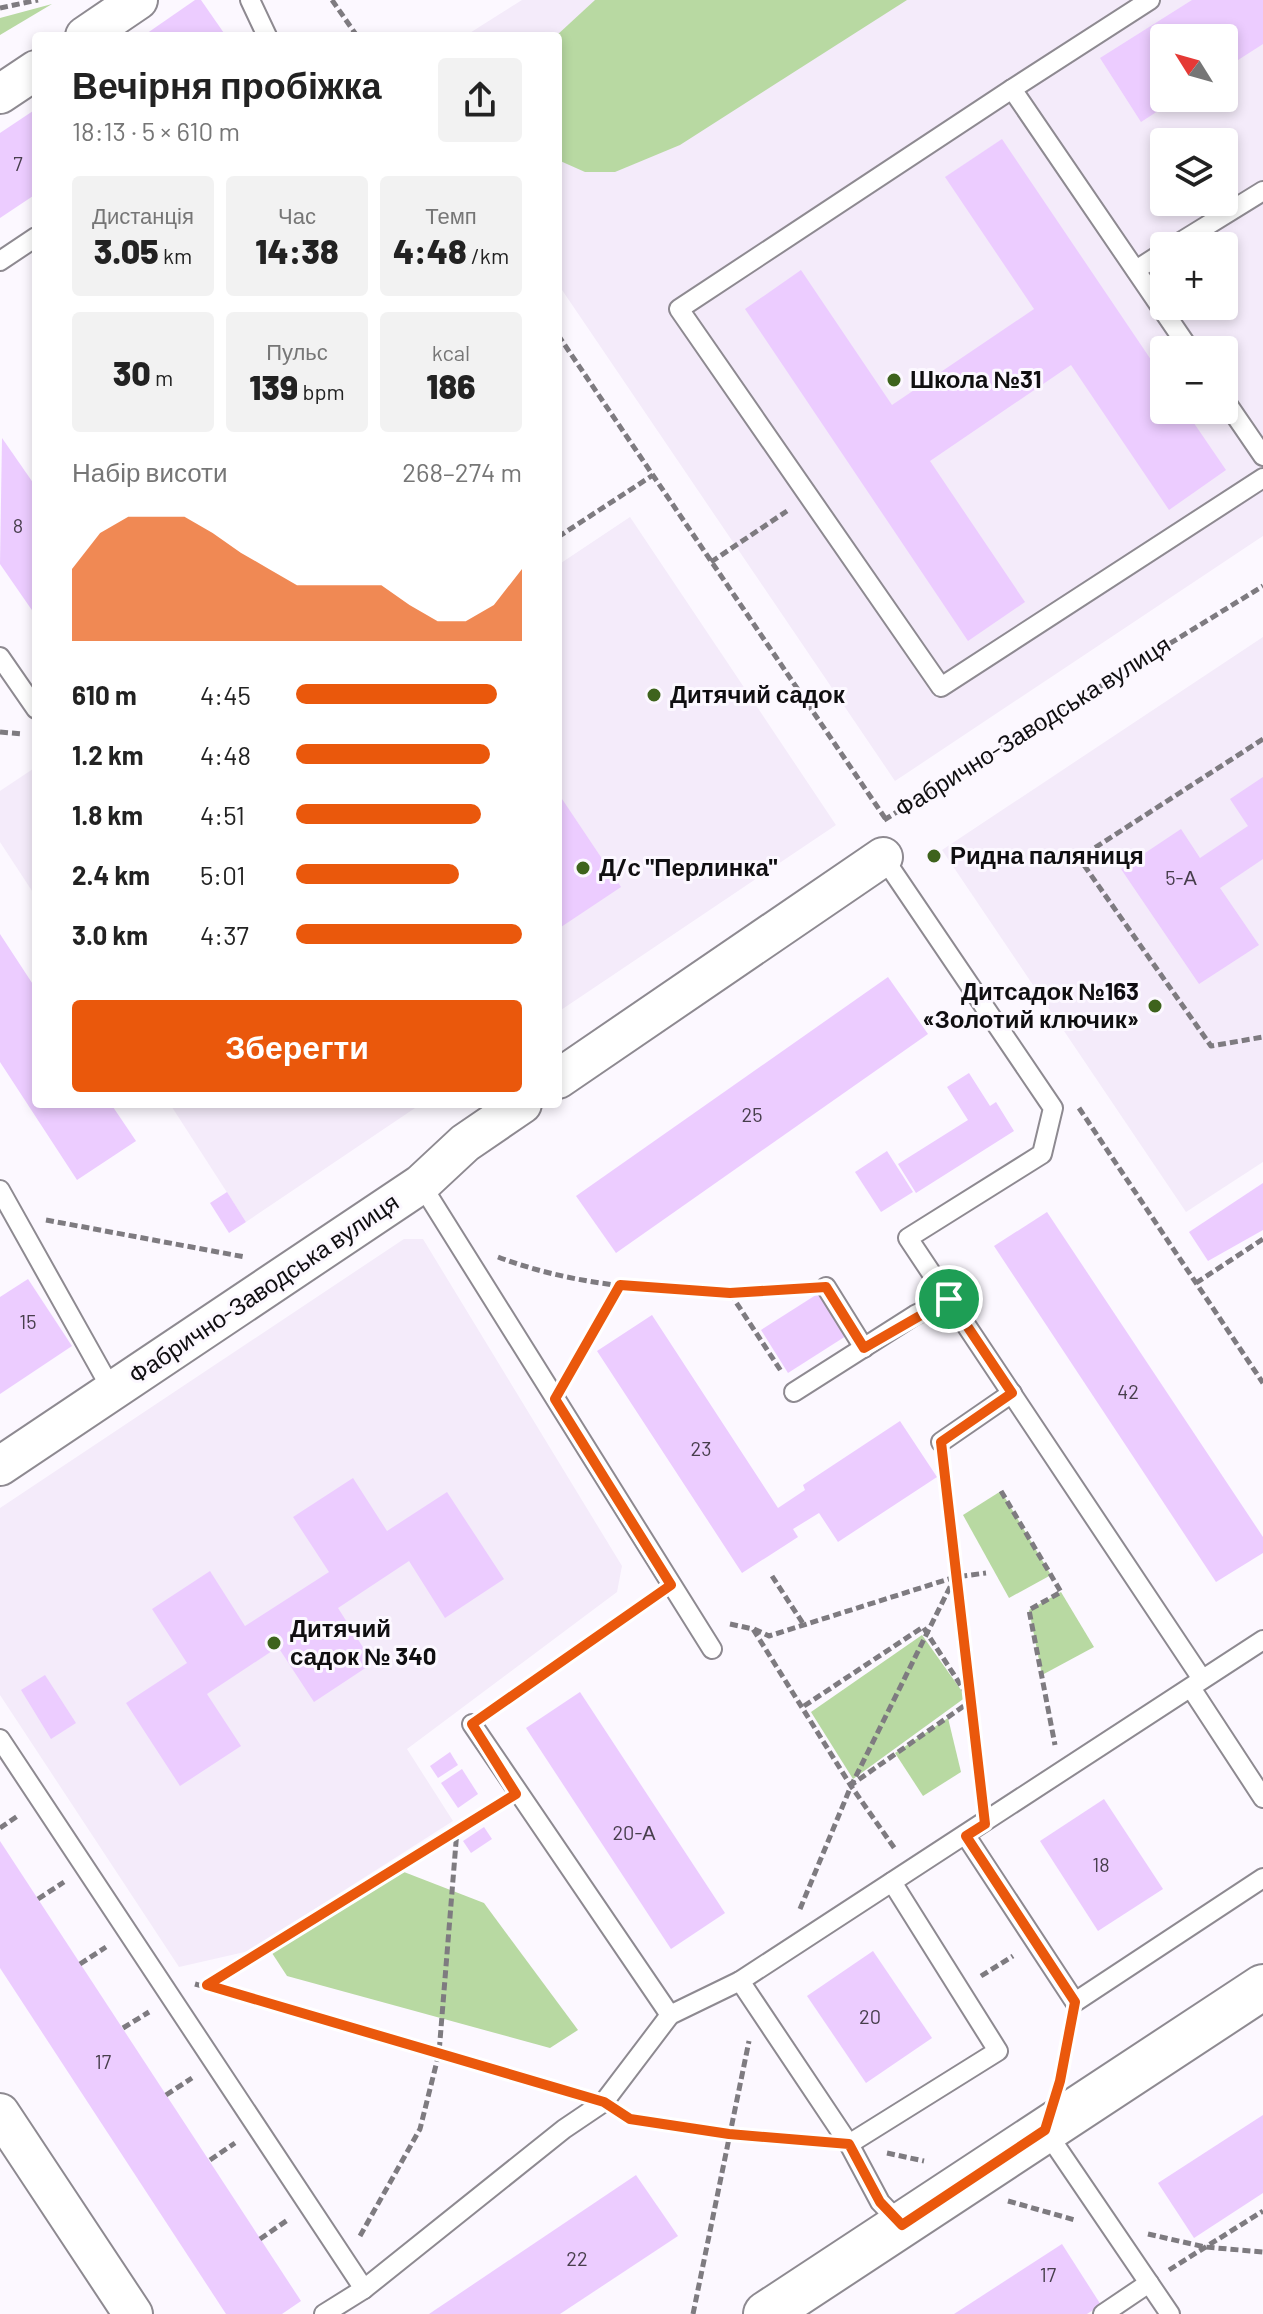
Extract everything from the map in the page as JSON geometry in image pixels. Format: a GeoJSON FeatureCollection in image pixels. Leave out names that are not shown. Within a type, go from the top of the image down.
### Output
{"type":"FeatureCollection","features":[{"type":"Feature","properties":{"kind":"street"},"geometry":{"type":"LineString","coordinates":[[91,32],[138,0]]}},
{"type":"Feature","properties":{"kind":"street"},"geometry":{"type":"LineString","coordinates":[[0,94],[32,73]]}},
{"type":"Feature","properties":{"kind":"street"},"geometry":{"type":"LineString","coordinates":[[562,1076],[883,857]]}},
{"type":"Feature","properties":{"kind":"street","name":"Фабрично-Заводська вулиця"},"geometry":{"type":"LineString","coordinates":[[0,1466],[421,1184],[465,1143],[516,1108]]}},
{"type":"Feature","properties":{"kind":"street"},"geometry":{"type":"LineString","coordinates":[[766,2314],[1263,1987]]}},
{"type":"Feature","properties":{"kind":"street"},"geometry":{"type":"LineString","coordinates":[[0,2113],[128,2312]]}},
{"type":"Feature","properties":{"kind":"lane"},"geometry":{"type":"LineString","coordinates":[[250,0],[265,32]]}},
{"type":"Feature","properties":{"kind":"lane"},"geometry":{"type":"LineString","coordinates":[[1150,0],[679,309],[941,687],[1263,478]]}},
{"type":"Feature","properties":{"kind":"lane"},"geometry":{"type":"LineString","coordinates":[[1012,89],[1181,336]]}},
{"type":"Feature","properties":{"kind":"lane"},"geometry":{"type":"LineString","coordinates":[[1197,232],[1263,191]]}},
{"type":"Feature","properties":{"kind":"lane"},"geometry":{"type":"LineString","coordinates":[[0,261],[32,240]]}},
{"type":"Feature","properties":{"kind":"lane"},"geometry":{"type":"LineString","coordinates":[[1136,270],[1150,261]]}},
{"type":"Feature","properties":{"kind":"lane"},"geometry":{"type":"LineString","coordinates":[[1238,419],[1263,456]]}},
{"type":"Feature","properties":{"kind":"lane"},"geometry":{"type":"LineString","coordinates":[[0,657],[32,703]]}},
{"type":"Feature","properties":{"kind":"lane"},"geometry":{"type":"LineString","coordinates":[[883,857],[1053,1108],[1042,1154],[908,1238],[1012,1393],[1196,1684],[1263,1798]]}},
{"type":"Feature","properties":{"kind":"lane"},"geometry":{"type":"LineString","coordinates":[[421,1184],[712,1649]]}},
{"type":"Feature","properties":{"kind":"lane"},"geometry":{"type":"LineString","coordinates":[[0,1190],[8,1220],[113,1392]]}},
{"type":"Feature","properties":{"kind":"lane"},"geometry":{"type":"LineString","coordinates":[[826,1287],[864,1348]]}},
{"type":"Feature","properties":{"kind":"lane"},"geometry":{"type":"LineString","coordinates":[[794,1392],[949,1299]]}},
{"type":"Feature","properties":{"kind":"lane"},"geometry":{"type":"LineString","coordinates":[[941,1442],[1012,1393]]}},
{"type":"Feature","properties":{"kind":"lane"},"geometry":{"type":"LineString","coordinates":[[324,2314],[364,2289],[564,2129],[604,2102],[670,2015],[740,1981],[1263,1640]]}},
{"type":"Feature","properties":{"kind":"lane"},"geometry":{"type":"LineString","coordinates":[[472,1724],[516,1794],[670,2015]]}},
{"type":"Feature","properties":{"kind":"lane"},"geometry":{"type":"LineString","coordinates":[[0,1739],[364,2289]]}},
{"type":"Feature","properties":{"kind":"lane"},"geometry":{"type":"LineString","coordinates":[[966,1836],[1075,2002],[1263,1878]]}},
{"type":"Feature","properties":{"kind":"lane"},"geometry":{"type":"LineString","coordinates":[[849,2144],[998,2051],[892,1882]]}},
{"type":"Feature","properties":{"kind":"lane"},"geometry":{"type":"LineString","coordinates":[[740,1981],[849,2144],[880,2202],[902,2225]]}},
{"type":"Feature","properties":{"kind":"lane"},"geometry":{"type":"LineString","coordinates":[[1045,2130],[1170,2314]]}},
{"type":"Feature","properties":{"kind":"lane"},"geometry":{"type":"LineString","coordinates":[[1103,2314],[1149,2283]]}},
{"type":"Feature","properties":{"kind":"path"},"geometry":{"type":"LineString","coordinates":[[0,8],[38,0]]}},
{"type":"Feature","properties":{"kind":"path"},"geometry":{"type":"LineString","coordinates":[[332,0],[354,32]]}},
{"type":"Feature","properties":{"kind":"path"},"geometry":{"type":"LineString","coordinates":[[562,534],[653,475]]}},
{"type":"Feature","properties":{"kind":"path"},"geometry":{"type":"LineString","coordinates":[[711,562],[809,496]]}},
{"type":"Feature","properties":{"kind":"path","name":"Фабрично-Заводська вулиця"},"geometry":{"type":"LineString","coordinates":[[883,857],[884,818],[1263,586]]}},
{"type":"Feature","properties":{"kind":"path"},"geometry":{"type":"LineString","coordinates":[[0,732],[32,735]]}},
{"type":"Feature","properties":{"kind":"path"},"geometry":{"type":"LineString","coordinates":[[1263,739],[1079,858],[1211,1046],[1263,1037]]}},
{"type":"Feature","properties":{"kind":"path"},"geometry":{"type":"LineString","coordinates":[[8,1220],[254,1258]]}},
{"type":"Feature","properties":{"kind":"path"},"geometry":{"type":"LineString","coordinates":[[1196,1283],[1263,1239]]}},
{"type":"Feature","properties":{"kind":"path"},"geometry":{"type":"LineString","coordinates":[[531,1269],[620,1285],[730,1293],[826,1287]]}},
{"type":"Feature","properties":{"kind":"path"},"geometry":{"type":"LineString","coordinates":[[555,1399],[620,1285]]}},
{"type":"Feature","properties":{"kind":"path"},"geometry":{"type":"LineString","coordinates":[[730,1293],[794,1392]]}},
{"type":"Feature","properties":{"kind":"path"},"geometry":{"type":"LineString","coordinates":[[941,1442],[985,1824]]}},
{"type":"Feature","properties":{"kind":"path"},"geometry":{"type":"LineString","coordinates":[[1001,1491],[1061,1592],[1029,1610],[1061,1774]]}},
{"type":"Feature","properties":{"kind":"path"},"geometry":{"type":"LineString","coordinates":[[690,1615],[753,1629],[769,1636],[955,1577],[986,1573]]}},
{"type":"Feature","properties":{"kind":"path"},"geometry":{"type":"LineString","coordinates":[[772,1576],[804,1625]]}},
{"type":"Feature","properties":{"kind":"path"},"geometry":{"type":"LineString","coordinates":[[782,1954],[851,1786],[925,1630],[955,1577]]}},
{"type":"Feature","properties":{"kind":"path"},"geometry":{"type":"LineString","coordinates":[[472,1724],[671,1585]]}},
{"type":"Feature","properties":{"kind":"path"},"geometry":{"type":"LineString","coordinates":[[804,1706],[923,1627],[971,1701]]}},
{"type":"Feature","properties":{"kind":"path"},"geometry":{"type":"LineString","coordinates":[[753,1629],[804,1706],[851,1786],[911,1870]]}},
{"type":"Feature","properties":{"kind":"path"},"geometry":{"type":"LineString","coordinates":[[851,1786],[971,1701]]}},
{"type":"Feature","properties":{"kind":"path"},"geometry":{"type":"LineString","coordinates":[[207,1985],[516,1794]]}},
{"type":"Feature","properties":{"kind":"path"},"geometry":{"type":"LineString","coordinates":[[346,2262],[420,2129],[439,2053],[457,1830]]}},
{"type":"Feature","properties":{"kind":"path"},"geometry":{"type":"LineString","coordinates":[[960,1990],[1035,1941]]}},
{"type":"Feature","properties":{"kind":"path"},"geometry":{"type":"LineString","coordinates":[[158,1981],[207,1985],[604,2102],[630,2119],[729,2134],[849,2144]]}},
{"type":"Feature","properties":{"kind":"path"},"geometry":{"type":"LineString","coordinates":[[1045,2130],[1060,2081],[1075,2002]]}},
{"type":"Feature","properties":{"kind":"path"},"geometry":{"type":"LineString","coordinates":[[693,2314],[756,2005]]}},
{"type":"Feature","properties":{"kind":"path"},"geometry":{"type":"LineString","coordinates":[[1149,2283],[1263,2211]]}},
{"type":"Feature","properties":{"kind":"path"},"geometry":{"type":"LineString","coordinates":[[1110,2225],[1205,2247],[1263,2252]]}},
{"type":"Feature","properties":{"kind":"shaded area","name":"Школа №31"},"geometry":{"type":"Polygon","coordinates":[[[522,0],[1263,0],[1263,536],[895,781],[562,290],[562,32],[471,32],[522,0]]]}},
{"type":"Feature","properties":{"kind":"shaded area","name":"Дитячий садок"},"geometry":{"type":"Polygon","coordinates":[[[630,517],[836,825],[562,1009],[562,562],[630,517]]]}},
{"type":"Feature","properties":{"kind":"shaded area","name":"Дитсадок №163 «Золотий ключик»"},"geometry":{"type":"Polygon","coordinates":[[[1263,637],[1263,1162],[1186,1212],[942,850],[1263,637]]]}},
{"type":"Feature","properties":{"kind":"shaded area"},"geometry":{"type":"Polygon","coordinates":[[[32,770],[32,891],[0,842],[0,791],[32,770]]]}},
{"type":"Feature","properties":{"kind":"shaded area"},"geometry":{"type":"Polygon","coordinates":[[[173,1108],[415,1108],[246,1222],[173,1108]]]}},
{"type":"Feature","properties":{"kind":"shaded area","name":"Дитячий садок № 340"},"geometry":{"type":"Polygon","coordinates":[[[404,1239],[423,1239],[622,1566],[617,1592],[407,1749],[453,1821],[249,1951],[179,1967],[0,1695],[0,1508],[404,1239]]]}},
{"type":"Feature","properties":{"kind":"green space"},"geometry":{"type":"Polygon","coordinates":[[[595,0],[907,0],[680,145],[615,172],[585,172],[562,162],[560,32],[595,0]]]}},
{"type":"Feature","properties":{"kind":"green space"},"geometry":{"type":"Polygon","coordinates":[[[52,4],[5,32],[0,35],[0,18],[52,4]]]}},
{"type":"Feature","properties":{"kind":"green space"},"geometry":{"type":"Polygon","coordinates":[[[1001,1491],[1051,1575],[1009,1598],[963,1515],[1001,1491]]]}},
{"type":"Feature","properties":{"kind":"green space"},"geometry":{"type":"Polygon","coordinates":[[[1061,1592],[1094,1647],[1042,1675],[1029,1610],[1061,1592]]]}},
{"type":"Feature","properties":{"kind":"green space"},"geometry":{"type":"Polygon","coordinates":[[[922,1635],[966,1697],[853,1779],[811,1712],[922,1635]]]}},
{"type":"Feature","properties":{"kind":"green space"},"geometry":{"type":"Polygon","coordinates":[[[948,1718],[961,1772],[923,1796],[895,1753],[948,1718]]]}},
{"type":"Feature","properties":{"kind":"green space"},"geometry":{"type":"Polygon","coordinates":[[[404,1872],[484,1903],[578,2030],[550,2048],[287,1976],[270,1950],[404,1872]]]}},
{"type":"Feature","properties":{"kind":"building"},"geometry":{"type":"Polygon","coordinates":[[[195,0],[201,0],[223,32],[149,32],[195,0]]]}},
{"type":"Feature","properties":{"kind":"building"},"geometry":{"type":"Polygon","coordinates":[[[1192,0],[1263,0],[1263,44],[1238,60],[1238,24],[1154,24],[1192,0]]]}},
{"type":"Feature","properties":{"kind":"building"},"geometry":{"type":"Polygon","coordinates":[[[1150,26],[1150,112],[1156,112],[1141,122],[1100,58],[1150,26]]]}},
{"type":"Feature","properties":{"kind":"building"},"geometry":{"type":"Polygon","coordinates":[[[32,112],[32,197],[0,218],[0,133],[32,112]]]}},
{"type":"Feature","properties":{"kind":"building"},"geometry":{"type":"Polygon","coordinates":[[[1002,139],[1150,358],[1150,424],[1195,424],[1226,470],[1169,510],[1071,365],[930,461],[1025,602],[968,641],[745,309],[801,270],[892,405],[1034,309],[945,177],[1002,139]]]}},
{"type":"Feature","properties":{"kind":"building"},"geometry":{"type":"Polygon","coordinates":[[[2,438],[32,481],[32,610],[0,564],[2,438]]]}},
{"type":"Feature","properties":{"kind":"building"},"geometry":{"type":"Polygon","coordinates":[[[1263,777],[1263,859],[1220,888],[1259,945],[1199,984],[1121,869],[1181,829],[1200,858],[1248,826],[1230,799],[1263,777]]]}},
{"type":"Feature","properties":{"kind":"building","name":"Д/с \"Перлинка\""},"geometry":{"type":"Polygon","coordinates":[[[562,799],[621,887],[562,926],[562,799]]]}},
{"type":"Feature","properties":{"kind":"building"},"geometry":{"type":"Polygon","coordinates":[[[0,934],[32,983],[32,1108],[114,1108],[136,1141],[77,1180],[0,1062],[0,934]]]}},
{"type":"Feature","properties":{"kind":"building"},"geometry":{"type":"Polygon","coordinates":[[[888,977],[928,1034],[616,1253],[576,1196],[888,977]]]}},
{"type":"Feature","properties":{"kind":"building"},"geometry":{"type":"Polygon","coordinates":[[[969,1073],[990,1106],[996,1102],[1014,1131],[916,1193],[898,1164],[968,1120],[947,1087],[969,1073]]]}},
{"type":"Feature","properties":{"kind":"building"},"geometry":{"type":"Polygon","coordinates":[[[887,1151],[913,1192],[881,1212],[855,1172],[887,1151]]]}},
{"type":"Feature","properties":{"kind":"building"},"geometry":{"type":"Polygon","coordinates":[[[1263,1183],[1263,1230],[1208,1261],[1189,1232],[1263,1183]]]}},
{"type":"Feature","properties":{"kind":"building"},"geometry":{"type":"Polygon","coordinates":[[[227,1192],[246,1222],[229,1233],[210,1203],[227,1192]]]}},
{"type":"Feature","properties":{"kind":"building"},"geometry":{"type":"Polygon","coordinates":[[[1047,1212],[1263,1537],[1263,1553],[1216,1582],[994,1246],[1047,1212]]]}},
{"type":"Feature","properties":{"kind":"building"},"geometry":{"type":"Polygon","coordinates":[[[28,1279],[72,1346],[0,1394],[0,1297],[28,1279]]]}},
{"type":"Feature","properties":{"kind":"building"},"geometry":{"type":"Polygon","coordinates":[[[819,1293],[846,1336],[788,1373],[761,1330],[819,1293]]]}},
{"type":"Feature","properties":{"kind":"building"},"geometry":{"type":"Polygon","coordinates":[[[652,1315],[778,1508],[805,1490],[803,1485],[900,1421],[937,1477],[838,1542],[819,1513],[793,1529],[798,1537],[742,1573],[597,1351],[652,1315]]]}},
{"type":"Feature","properties":{"kind":"building"},"geometry":{"type":"Polygon","coordinates":[[[353,1478],[387,1531],[447,1492],[504,1579],[445,1618],[409,1561],[338,1608],[373,1663],[314,1702],[278,1647],[207,1694],[241,1746],[180,1786],[126,1703],[187,1663],[152,1609],[210,1571],[245,1626],[329,1572],[293,1517],[353,1478]]]}},
{"type":"Feature","properties":{"kind":"building"},"geometry":{"type":"Polygon","coordinates":[[[45,1675],[76,1723],[51,1739],[21,1690],[45,1675]]]}},
{"type":"Feature","properties":{"kind":"building"},"geometry":{"type":"Polygon","coordinates":[[[580,1692],[725,1913],[671,1949],[526,1728],[580,1692]]]}},
{"type":"Feature","properties":{"kind":"building"},"geometry":{"type":"Polygon","coordinates":[[[450,1752],[458,1765],[438,1778],[430,1766],[450,1752]]]}},
{"type":"Feature","properties":{"kind":"building"},"geometry":{"type":"Polygon","coordinates":[[[462,1769],[478,1794],[458,1808],[441,1783],[462,1769]]]}},
{"type":"Feature","properties":{"kind":"building"},"geometry":{"type":"Polygon","coordinates":[[[1104,1799],[1163,1889],[1098,1931],[1040,1841],[1104,1799]]]}},
{"type":"Feature","properties":{"kind":"building"},"geometry":{"type":"Polygon","coordinates":[[[484,1827],[492,1839],[471,1853],[463,1841],[484,1827]]]}},
{"type":"Feature","properties":{"kind":"building"},"geometry":{"type":"Polygon","coordinates":[[[0,1841],[301,2301],[282,2314],[226,2314],[0,1968],[0,1841]]]}},
{"type":"Feature","properties":{"kind":"building"},"geometry":{"type":"Polygon","coordinates":[[[873,1951],[932,2038],[866,2083],[807,1996],[873,1951]]]}},
{"type":"Feature","properties":{"kind":"building"},"geometry":{"type":"Polygon","coordinates":[[[1263,2115],[1263,2193],[1194,2238],[1158,2183],[1263,2115]]]}},
{"type":"Feature","properties":{"kind":"building"},"geometry":{"type":"Polygon","coordinates":[[[636,2175],[678,2236],[560,2314],[429,2314],[636,2175]]]}},
{"type":"Feature","properties":{"kind":"building"},"geometry":{"type":"Polygon","coordinates":[[[1062,2244],[1101,2305],[1087,2314],[954,2314],[1062,2244]]]}},
{"type":"Feature","properties":{"kind":"place","name":"Школа №31"},"geometry":{"type":"Point","coordinates":[894,380]}},
{"type":"Feature","properties":{"kind":"place","name":"Дитячий садок"},"geometry":{"type":"Point","coordinates":[654,695]}},
{"type":"Feature","properties":{"kind":"place","name":"Ридна паляниця"},"geometry":{"type":"Point","coordinates":[934,856]}},
{"type":"Feature","properties":{"kind":"place","name":"Д/с \"Перлинка\""},"geometry":{"type":"Point","coordinates":[583,868]}},
{"type":"Feature","properties":{"kind":"place","name":"Дитсадок №163 «Золотий ключик»"},"geometry":{"type":"Point","coordinates":[1155,1006]}},
{"type":"Feature","properties":{"kind":"place","name":"Дитячий садок № 340"},"geometry":{"type":"Point","coordinates":[274,1643]}},
{"type":"Feature","properties":{"kind":"route"},"geometry":{"type":"LineString","coordinates":[[620,1285],[730,1293],[826,1287],[864,1348],[915,1315],[949,1299],[1012,1393],[941,1442],[985,1824],[966,1836],[1075,2002],[1060,2081],[1045,2130],[902,2225],[880,2202],[849,2144],[729,2134],[630,2119],[604,2102],[207,1985],[516,1794],[472,1724],[671,1585],[555,1399],[620,1285]]}}]}
